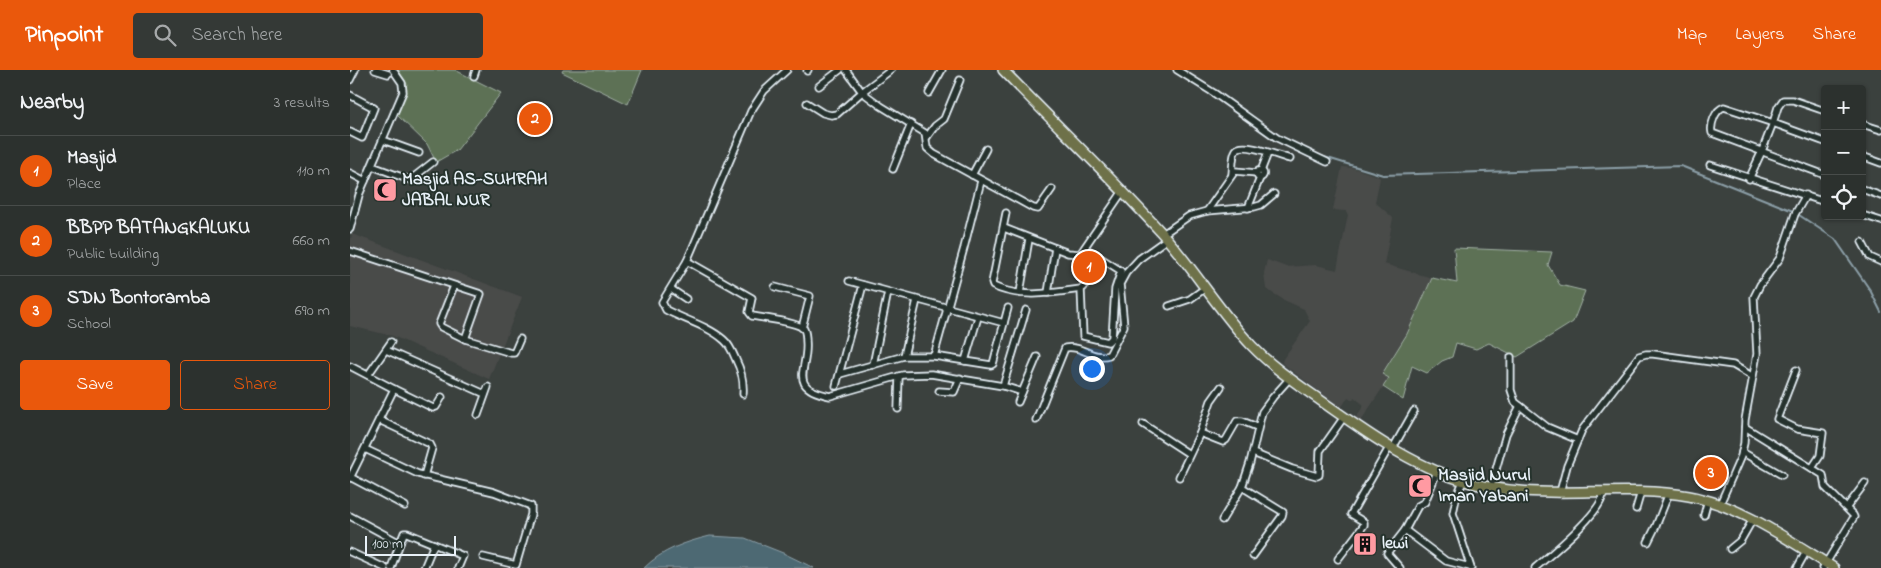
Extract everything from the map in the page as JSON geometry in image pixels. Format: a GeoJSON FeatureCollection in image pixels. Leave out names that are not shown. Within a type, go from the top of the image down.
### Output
{"type":"FeatureCollection","features":[{"type":"Feature","properties":{"kind":"main road"},"geometry":{"type":"LineString","coordinates":[[1003,70],[1060,130],[1123,191],[1165,237],[1204,288],[1264,359],[1366,433],[1437,472],[1491,487],[1530,492],[1669,493],[1708,500],[1753,520],[1824,565],[1834,568]]}},
{"type":"Feature","properties":{"kind":"street"},"geometry":{"type":"LineString","coordinates":[[350,80],[355,70]]}},
{"type":"Feature","properties":{"kind":"street"},"geometry":{"type":"LineString","coordinates":[[350,229],[359,195],[403,92],[402,83],[391,72],[375,70]]}},
{"type":"Feature","properties":{"kind":"street"},"geometry":{"type":"LineString","coordinates":[[744,394],[741,370],[731,348],[724,340],[690,320],[664,308],[662,302],[687,261],[751,111],[764,91],[787,70]]}},
{"type":"Feature","properties":{"kind":"street"},"geometry":{"type":"LineString","coordinates":[[819,86],[840,70]]}},
{"type":"Feature","properties":{"kind":"street"},"geometry":{"type":"LineString","coordinates":[[846,70],[862,92],[925,133],[929,152],[1033,208],[1038,209],[1052,188]]}},
{"type":"Feature","properties":{"kind":"street"},"geometry":{"type":"LineString","coordinates":[[807,103],[823,113],[834,114],[841,111],[891,70]]}},
{"type":"Feature","properties":{"kind":"street"},"geometry":{"type":"LineString","coordinates":[[929,93],[942,70]]}},
{"type":"Feature","properties":{"kind":"street"},"geometry":{"type":"LineString","coordinates":[[1177,70],[1277,138],[1327,162]]}},
{"type":"Feature","properties":{"kind":"street"},"geometry":{"type":"LineString","coordinates":[[927,137],[935,126],[944,119],[960,80]]}},
{"type":"Feature","properties":{"kind":"street"},"geometry":{"type":"LineString","coordinates":[[350,95],[374,108],[362,138],[350,132]]}},
{"type":"Feature","properties":{"kind":"street"},"geometry":{"type":"LineString","coordinates":[[1749,179],[1762,151],[1778,107],[1783,100],[1793,100],[1821,110]]}},
{"type":"Feature","properties":{"kind":"street"},"geometry":{"type":"LineString","coordinates":[[1821,141],[1724,107],[1717,111],[1711,129],[1712,133],[1821,173]]}},
{"type":"Feature","properties":{"kind":"street"},"geometry":{"type":"LineString","coordinates":[[893,169],[911,124]]}},
{"type":"Feature","properties":{"kind":"street"},"geometry":{"type":"LineString","coordinates":[[1866,125],[1881,130]]}},
{"type":"Feature","properties":{"kind":"street"},"geometry":{"type":"LineString","coordinates":[[383,140],[419,153]]}},
{"type":"Feature","properties":{"kind":"street"},"geometry":{"type":"LineString","coordinates":[[1207,211],[1217,199],[1232,174],[1233,160],[1237,148],[1250,147],[1290,159]]}},
{"type":"Feature","properties":{"kind":"street"},"geometry":{"type":"LineString","coordinates":[[972,175],[986,149]]}},
{"type":"Feature","properties":{"kind":"street"},"geometry":{"type":"LineString","coordinates":[[1248,208],[1268,153]]}},
{"type":"Feature","properties":{"kind":"street"},"geometry":{"type":"LineString","coordinates":[[1866,157],[1881,163]]}},
{"type":"Feature","properties":{"kind":"street"},"geometry":{"type":"LineString","coordinates":[[372,166],[410,180],[433,162]]}},
{"type":"Feature","properties":{"kind":"street"},"geometry":{"type":"LineString","coordinates":[[1710,165],[1821,201]]}},
{"type":"Feature","properties":{"kind":"street"},"geometry":{"type":"LineString","coordinates":[[1232,174],[1235,171],[1259,174]]}},
{"type":"Feature","properties":{"kind":"street"},"geometry":{"type":"LineString","coordinates":[[350,173],[365,181]]}},
{"type":"Feature","properties":{"kind":"street"},"geometry":{"type":"LineString","coordinates":[[934,356],[981,181]]}},
{"type":"Feature","properties":{"kind":"street"},"geometry":{"type":"LineString","coordinates":[[1866,190],[1881,196]]}},
{"type":"Feature","properties":{"kind":"street"},"geometry":{"type":"LineString","coordinates":[[1004,228],[1074,255],[1080,254],[1123,191]]}},
{"type":"Feature","properties":{"kind":"street"},"geometry":{"type":"LineString","coordinates":[[1036,420],[1065,348],[1074,347],[1098,356],[1109,355],[1124,326],[1120,284],[1126,272],[1139,259],[1189,216],[1207,211],[1248,208],[1261,205],[1274,194]]}},
{"type":"Feature","properties":{"kind":"street"},"geometry":{"type":"LineString","coordinates":[[1720,504],[1742,452],[1758,354],[1754,297],[1780,258],[1794,214],[1806,195]]}},
{"type":"Feature","properties":{"kind":"street"},"geometry":{"type":"LineString","coordinates":[[1006,214],[992,283],[993,286],[998,289],[1020,293],[1048,293],[1081,289]]}},
{"type":"Feature","properties":{"kind":"street"},"geometry":{"type":"LineString","coordinates":[[1866,215],[1881,221]]}},
{"type":"Feature","properties":{"kind":"street"},"geometry":{"type":"LineString","coordinates":[[1020,293],[1030,239]]}},
{"type":"Feature","properties":{"kind":"street"},"geometry":{"type":"LineString","coordinates":[[1862,242],[1870,257],[1881,262]]}},
{"type":"Feature","properties":{"kind":"street"},"geometry":{"type":"LineString","coordinates":[[1048,293],[1055,248]]}},
{"type":"Feature","properties":{"kind":"street"},"geometry":{"type":"LineString","coordinates":[[1080,254],[1084,283],[1084,287],[1081,289],[1083,336],[1108,342],[1112,338],[1115,289],[1121,271],[1085,248]]}},
{"type":"Feature","properties":{"kind":"street"},"geometry":{"type":"LineString","coordinates":[[350,251],[481,295],[465,338]]}},
{"type":"Feature","properties":{"kind":"street"},"geometry":{"type":"LineString","coordinates":[[687,261],[752,298],[749,312],[752,316],[802,328],[806,333],[807,347],[802,381],[809,389],[830,396],[899,376],[931,374],[1004,386],[1022,392]]}},
{"type":"Feature","properties":{"kind":"street"},"geometry":{"type":"LineString","coordinates":[[849,281],[1004,323]]}},
{"type":"Feature","properties":{"kind":"street"},"geometry":{"type":"LineString","coordinates":[[836,386],[863,285]]}},
{"type":"Feature","properties":{"kind":"street"},"geometry":{"type":"LineString","coordinates":[[454,286],[439,326],[465,338],[513,354],[520,338]]}},
{"type":"Feature","properties":{"kind":"street"},"geometry":{"type":"LineString","coordinates":[[775,287],[810,296],[802,328]]}},
{"type":"Feature","properties":{"kind":"street"},"geometry":{"type":"LineString","coordinates":[[1169,306],[1190,299],[1204,288]]}},
{"type":"Feature","properties":{"kind":"street"},"geometry":{"type":"LineString","coordinates":[[671,289],[686,299]]}},
{"type":"Feature","properties":{"kind":"street"},"geometry":{"type":"LineString","coordinates":[[873,364],[888,292]]}},
{"type":"Feature","properties":{"kind":"street"},"geometry":{"type":"LineString","coordinates":[[904,356],[917,300]]}},
{"type":"Feature","properties":{"kind":"street"},"geometry":{"type":"LineString","coordinates":[[840,374],[904,356],[934,356],[988,365],[993,364],[1008,308]]}},
{"type":"Feature","properties":{"kind":"street"},"geometry":{"type":"LineString","coordinates":[[1004,386],[1026,310]]}},
{"type":"Feature","properties":{"kind":"street"},"geometry":{"type":"LineString","coordinates":[[965,361],[978,317]]}},
{"type":"Feature","properties":{"kind":"street"},"geometry":{"type":"LineString","coordinates":[[368,375],[391,342]]}},
{"type":"Feature","properties":{"kind":"street"},"geometry":{"type":"LineString","coordinates":[[386,350],[485,394]]}},
{"type":"Feature","properties":{"kind":"street"},"geometry":{"type":"LineString","coordinates":[[1560,492],[1567,466],[1582,430],[1639,356],[1653,354],[1733,365],[1750,375]]}},
{"type":"Feature","properties":{"kind":"street"},"geometry":{"type":"LineString","coordinates":[[1018,402],[1037,357]]}},
{"type":"Feature","properties":{"kind":"street"},"geometry":{"type":"LineString","coordinates":[[1511,357],[1512,397],[1515,402],[1548,427],[1578,440]]}},
{"type":"Feature","properties":{"kind":"street"},"geometry":{"type":"LineString","coordinates":[[350,366],[433,408],[436,407],[442,398]]}},
{"type":"Feature","properties":{"kind":"street"},"geometry":{"type":"LineString","coordinates":[[1796,370],[1777,419],[1797,429],[1823,433],[1820,456],[1812,468]]}},
{"type":"Feature","properties":{"kind":"street"},"geometry":{"type":"LineString","coordinates":[[898,409],[899,376]]}},
{"type":"Feature","properties":{"kind":"street"},"geometry":{"type":"LineString","coordinates":[[939,391],[954,392],[960,378]]}},
{"type":"Feature","properties":{"kind":"street"},"geometry":{"type":"LineString","coordinates":[[1222,520],[1242,487],[1253,453],[1257,427],[1262,412],[1290,378]]}},
{"type":"Feature","properties":{"kind":"street"},"geometry":{"type":"LineString","coordinates":[[478,415],[488,387]]}},
{"type":"Feature","properties":{"kind":"street"},"geometry":{"type":"LineString","coordinates":[[1179,476],[1200,433],[1211,401],[1221,387]]}},
{"type":"Feature","properties":{"kind":"street"},"geometry":{"type":"LineString","coordinates":[[394,389],[350,477],[405,506]]}},
{"type":"Feature","properties":{"kind":"street"},"geometry":{"type":"LineString","coordinates":[[1491,487],[1506,434],[1520,406]]}},
{"type":"Feature","properties":{"kind":"street"},"geometry":{"type":"LineString","coordinates":[[1338,559],[1364,526],[1364,522],[1351,514],[1414,410]]}},
{"type":"Feature","properties":{"kind":"street"},"geometry":{"type":"LineString","coordinates":[[1253,453],[1292,469],[1316,476],[1319,475],[1320,451],[1344,417]]}},
{"type":"Feature","properties":{"kind":"street"},"geometry":{"type":"LineString","coordinates":[[379,420],[430,444],[432,448],[424,476]]}},
{"type":"Feature","properties":{"kind":"street"},"geometry":{"type":"LineString","coordinates":[[1200,433],[1223,442],[1237,421],[1257,427]]}},
{"type":"Feature","properties":{"kind":"street"},"geometry":{"type":"LineString","coordinates":[[1143,424],[1189,454]]}},
{"type":"Feature","properties":{"kind":"street"},"geometry":{"type":"LineString","coordinates":[[1745,427],[1823,475],[1825,487],[1847,507],[1854,518],[1824,565]]}},
{"type":"Feature","properties":{"kind":"street"},"geometry":{"type":"LineString","coordinates":[[365,449],[424,476],[494,492],[531,506],[531,514],[517,563],[511,566],[483,557]]}},
{"type":"Feature","properties":{"kind":"street"},"geometry":{"type":"LineString","coordinates":[[1742,452],[1782,475]]}},
{"type":"Feature","properties":{"kind":"street"},"geometry":{"type":"LineString","coordinates":[[1400,568],[1387,553],[1405,530],[1418,506],[1425,502],[1437,472]]}},
{"type":"Feature","properties":{"kind":"street"},"geometry":{"type":"LineString","coordinates":[[1464,481],[1456,498],[1453,513],[1467,567]]}},
{"type":"Feature","properties":{"kind":"street"},"geometry":{"type":"LineString","coordinates":[[1847,507],[1864,483]]}},
{"type":"Feature","properties":{"kind":"street"},"geometry":{"type":"LineString","coordinates":[[1242,487],[1283,512],[1253,556]]}},
{"type":"Feature","properties":{"kind":"street"},"geometry":{"type":"LineString","coordinates":[[1636,509],[1641,492]]}},
{"type":"Feature","properties":{"kind":"street"},"geometry":{"type":"LineString","coordinates":[[1535,568],[1569,538],[1596,510],[1602,500],[1603,493]]}},
{"type":"Feature","properties":{"kind":"street"},"geometry":{"type":"LineString","coordinates":[[1648,542],[1669,493]]}},
{"type":"Feature","properties":{"kind":"street"},"geometry":{"type":"LineString","coordinates":[[1704,515],[1708,500]]}},
{"type":"Feature","properties":{"kind":"street"},"geometry":{"type":"LineString","coordinates":[[350,516],[400,543]]}},
{"type":"Feature","properties":{"kind":"street"},"geometry":{"type":"LineString","coordinates":[[1730,549],[1741,540],[1753,520]]}},
{"type":"Feature","properties":{"kind":"street"},"geometry":{"type":"LineString","coordinates":[[1405,530],[1442,559],[1467,567]]}},
{"type":"Feature","properties":{"kind":"street"},"geometry":{"type":"LineString","coordinates":[[391,568],[404,533],[463,556],[458,568]]}},
{"type":"Feature","properties":{"kind":"street"},"geometry":{"type":"LineString","coordinates":[[424,568],[434,544]]}},
{"type":"Feature","properties":{"kind":"street"},"geometry":{"type":"LineString","coordinates":[[350,552],[385,568]]}},
{"type":"Feature","properties":{"kind":"street"},"geometry":{"type":"LineString","coordinates":[[1797,568],[1806,552]]}},
{"type":"Feature","properties":{"kind":"shaded area"},"geometry":{"type":"Polygon","coordinates":[[[1342,167],[1353,168],[1380,178],[1375,202],[1393,218],[1384,264],[1432,278],[1407,334],[1382,373],[1389,378],[1360,422],[1356,418],[1364,405],[1354,397],[1353,400],[1348,397],[1341,408],[1282,363],[1310,321],[1304,309],[1266,289],[1264,273],[1267,260],[1286,267],[1316,265],[1337,270],[1348,215],[1346,211],[1333,210],[1342,167]]]}},
{"type":"Feature","properties":{"kind":"shaded area"},"geometry":{"type":"Polygon","coordinates":[[[352,234],[522,297],[489,379],[393,336],[350,326],[350,245],[352,234]]]}},
{"type":"Feature","properties":{"kind":"green space"},"geometry":{"type":"Polygon","coordinates":[[[398,70],[455,70],[501,93],[457,150],[436,162],[427,144],[397,115],[407,84],[398,70]]]}},
{"type":"Feature","properties":{"kind":"green space"},"geometry":{"type":"Polygon","coordinates":[[[563,70],[642,70],[628,104],[562,72],[563,70]]]}},
{"type":"Feature","properties":{"kind":"green space"},"geometry":{"type":"Polygon","coordinates":[[[1454,248],[1552,252],[1548,265],[1560,285],[1585,291],[1573,322],[1517,357],[1489,343],[1476,349],[1456,343],[1452,357],[1442,361],[1427,373],[1412,366],[1403,400],[1383,387],[1389,378],[1382,374],[1407,334],[1432,278],[1457,283],[1454,248]]]}},
{"type":"Feature","properties":{"kind":"water"},"geometry":{"type":"Polygon","coordinates":[[[710,536],[745,538],[814,568],[644,568],[658,556],[674,548],[710,536]]]}},
{"type":"Feature","properties":{"kind":"waterway"},"geometry":{"type":"LineString","coordinates":[[1270,130],[1281,137]]}},
{"type":"Feature","properties":{"kind":"waterway"},"geometry":{"type":"LineString","coordinates":[[1321,156],[1383,175],[1681,166],[1793,211],[1835,239],[1870,290],[1881,312]]}},
{"type":"Feature","properties":{"kind":"place","name":"BBPP BATANGKALUKU"},"geometry":{"type":"Point","coordinates":[535,119]}},
{"type":"Feature","properties":{"kind":"place","name":"Masjid AS-SUHRAH JABAL NUR"},"geometry":{"type":"Point","coordinates":[385,190]}},
{"type":"Feature","properties":{"kind":"place","name":"Masjid"},"geometry":{"type":"Point","coordinates":[1089,267]}},
{"type":"Feature","properties":{"kind":"place","name":"SDN Bontoramba"},"geometry":{"type":"Point","coordinates":[1711,473]}},
{"type":"Feature","properties":{"kind":"place","name":"Masjid Nurul Iman Yabani"},"geometry":{"type":"Point","coordinates":[1420,486]}},
{"type":"Feature","properties":{"kind":"place","name":"lewi"},"geometry":{"type":"Point","coordinates":[1365,544]}}]}
